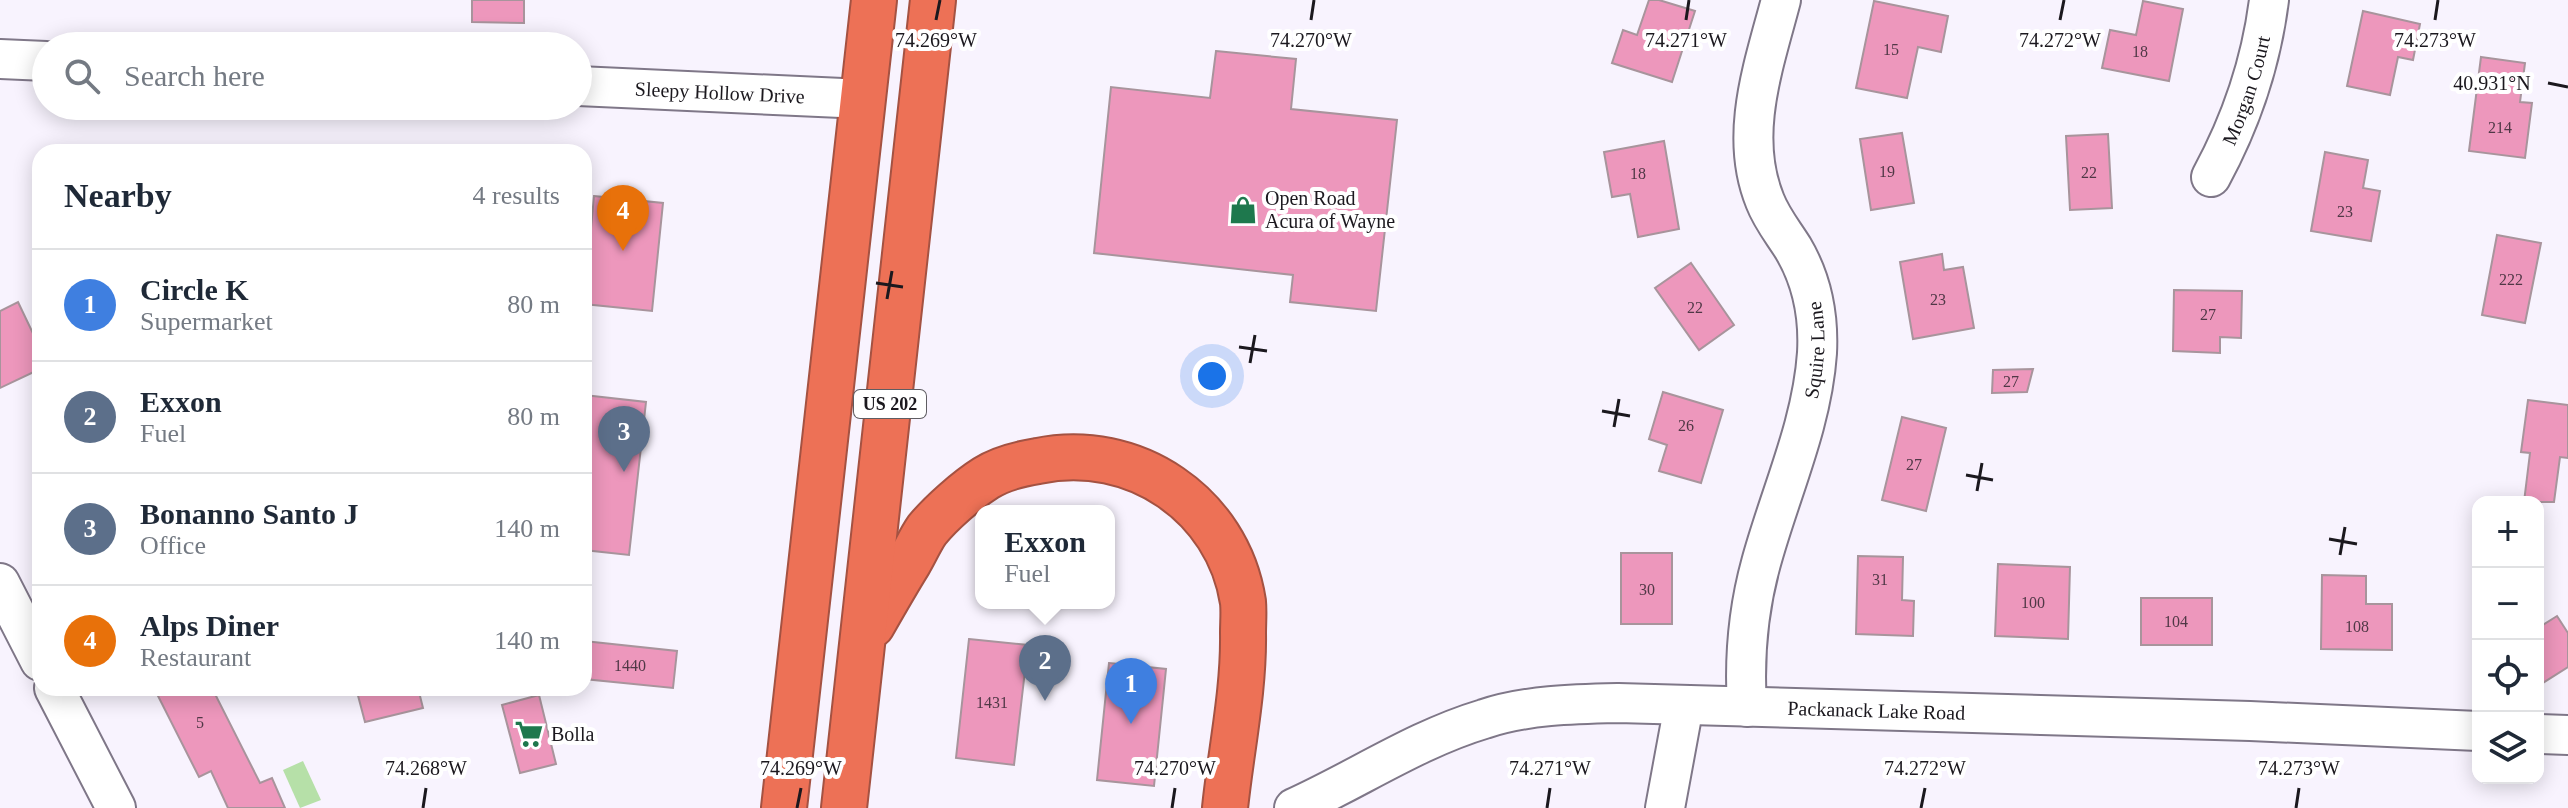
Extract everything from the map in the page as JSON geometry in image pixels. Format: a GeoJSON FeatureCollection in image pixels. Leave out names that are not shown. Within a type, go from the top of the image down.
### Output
{"type":"FeatureCollection","features":[{"type":"Feature","properties":{"kind":"highway","name":"US 202"},"geometry":{"type":"LineString","coordinates":[[784,808],[874,0]]}},
{"type":"Feature","properties":{"kind":"highway","name":"US 202"},"geometry":{"type":"LineString","coordinates":[[844,808],[933,0]]}},
{"type":"Feature","properties":{"kind":"highway"},"geometry":{"type":"LineString","coordinates":[[864,637],[927,530],[968,491],[987,478],[1010,466],[1059,456],[1086,456],[1114,461],[1163,481],[1179,492],[1216,533],[1229,555],[1243,602],[1243,658],[1225,808]]}},
{"type":"Feature","properties":{"kind":"street","name":"Squire Lane"},"geometry":{"type":"LineString","coordinates":[[1747,707],[1748,627],[1758,576],[1798,454],[1817,352],[1816,313],[1808,277],[1764,200],[1756,166],[1753,131],[1756,94],[1781,0]]}},
{"type":"Feature","properties":{"kind":"street","name":"Morgan Court"},"geometry":{"type":"LineString","coordinates":[[2211,177],[2232,138],[2251,90],[2264,40],[2269,0]]}},
{"type":"Feature","properties":{"kind":"street"},"geometry":{"type":"LineString","coordinates":[[0,59],[32,60]]}},
{"type":"Feature","properties":{"kind":"street","name":"Sleepy Hollow Drive"},"geometry":{"type":"LineString","coordinates":[[592,87],[864,99]]}},
{"type":"Feature","properties":{"kind":"street"},"geometry":{"type":"LineString","coordinates":[[0,583],[32,645]]}},
{"type":"Feature","properties":{"kind":"street"},"geometry":{"type":"LineString","coordinates":[[58,696],[116,808]]}},
{"type":"Feature","properties":{"kind":"street","name":"Packanack Lake Road"},"geometry":{"type":"LineString","coordinates":[[1294,808],[1437,736],[1484,718],[1572,704],[2250,721],[2472,731]]}},
{"type":"Feature","properties":{"kind":"street"},"geometry":{"type":"LineString","coordinates":[[1665,808],[1684,705]]}},
{"type":"Feature","properties":{"kind":"street"},"geometry":{"type":"LineString","coordinates":[[2544,734],[2568,735]]}},
{"type":"Feature","properties":{"kind":"green space"},"geometry":{"type":"Polygon","coordinates":[[[303,761],[321,800],[300,808],[283,770],[303,761]]]}},
{"type":"Feature","properties":{"kind":"building"},"geometry":{"type":"Polygon","coordinates":[[[472,0],[524,0],[524,23],[472,22],[472,0]]]}},
{"type":"Feature","properties":{"kind":"building"},"geometry":{"type":"Polygon","coordinates":[[[1649,0],[1695,11],[1672,82],[1612,63],[1623,30],[1637,35],[1649,0]]]}},
{"type":"Feature","properties":{"kind":"building"},"geometry":{"type":"Polygon","coordinates":[[[1874,1],[1948,16],[1941,52],[1918,47],[1907,98],[1856,88],[1874,1]]]}},
{"type":"Feature","properties":{"kind":"building"},"geometry":{"type":"Polygon","coordinates":[[[2143,1],[2183,9],[2169,81],[2102,68],[2110,30],[2136,35],[2143,1]]]}},
{"type":"Feature","properties":{"kind":"building"},"geometry":{"type":"Polygon","coordinates":[[[2363,11],[2420,24],[2413,60],[2398,57],[2390,95],[2347,86],[2363,11]]]}},
{"type":"Feature","properties":{"kind":"building","name":"Open Road Acura of Wayne"},"geometry":{"type":"Polygon","coordinates":[[[1216,51],[1296,59],[1291,109],[1397,120],[1376,311],[1290,302],[1293,275],[1094,253],[1111,87],[1210,98],[1216,51]]]}},
{"type":"Feature","properties":{"kind":"building"},"geometry":{"type":"Polygon","coordinates":[[[2481,57],[2525,63],[2520,102],[2532,103],[2525,158],[2469,151],[2481,57]]]}},
{"type":"Feature","properties":{"kind":"building"},"geometry":{"type":"Polygon","coordinates":[[[1902,133],[1914,203],[1871,210],[1860,139],[1902,133]]]}},
{"type":"Feature","properties":{"kind":"building"},"geometry":{"type":"Polygon","coordinates":[[[2108,134],[2112,208],[2070,210],[2066,136],[2108,134]]]}},
{"type":"Feature","properties":{"kind":"building"},"geometry":{"type":"Polygon","coordinates":[[[1664,141],[1679,229],[1638,237],[1630,194],[1612,197],[1604,152],[1664,141]]]}},
{"type":"Feature","properties":{"kind":"building"},"geometry":{"type":"Polygon","coordinates":[[[2325,152],[2368,160],[2363,188],[2380,191],[2371,241],[2311,231],[2325,152]]]}},
{"type":"Feature","properties":{"kind":"building"},"geometry":{"type":"Polygon","coordinates":[[[594,196],[663,203],[652,311],[592,305],[594,196]]]}},
{"type":"Feature","properties":{"kind":"building"},"geometry":{"type":"Polygon","coordinates":[[[2497,235],[2541,243],[2525,323],[2482,315],[2497,235]]]}},
{"type":"Feature","properties":{"kind":"building"},"geometry":{"type":"Polygon","coordinates":[[[1942,254],[1944,270],[1963,267],[1974,328],[1913,339],[1900,262],[1942,254]]]}},
{"type":"Feature","properties":{"kind":"building"},"geometry":{"type":"Polygon","coordinates":[[[1691,263],[1734,325],[1699,350],[1655,288],[1691,263]]]}},
{"type":"Feature","properties":{"kind":"building"},"geometry":{"type":"Polygon","coordinates":[[[2174,290],[2242,291],[2241,338],[2220,337],[2220,353],[2173,351],[2174,290]]]}},
{"type":"Feature","properties":{"kind":"building"},"geometry":{"type":"Polygon","coordinates":[[[18,302],[32,331],[32,373],[0,388],[0,311],[18,302]]]}},
{"type":"Feature","properties":{"kind":"building"},"geometry":{"type":"Polygon","coordinates":[[[2033,369],[2027,392],[1992,393],[1993,370],[2033,369]]]}},
{"type":"Feature","properties":{"kind":"building"},"geometry":{"type":"Polygon","coordinates":[[[1663,392],[1723,410],[1701,483],[1659,471],[1667,445],[1649,439],[1663,392]]]}},
{"type":"Feature","properties":{"kind":"building"},"geometry":{"type":"Polygon","coordinates":[[[592,396],[646,402],[629,555],[592,551],[592,396]]]}},
{"type":"Feature","properties":{"kind":"building"},"geometry":{"type":"Polygon","coordinates":[[[2528,400],[2568,405],[2568,458],[2560,457],[2554,502],[2544,502],[2544,496],[2525,496],[2530,453],[2521,452],[2528,400]]]}},
{"type":"Feature","properties":{"kind":"building"},"geometry":{"type":"Polygon","coordinates":[[[1902,417],[1946,428],[1926,511],[1882,500],[1902,417]]]}},
{"type":"Feature","properties":{"kind":"building"},"geometry":{"type":"Polygon","coordinates":[[[1621,553],[1672,553],[1672,624],[1621,624],[1621,553]]]}},
{"type":"Feature","properties":{"kind":"building"},"geometry":{"type":"Polygon","coordinates":[[[1858,556],[1903,557],[1902,600],[1914,601],[1913,636],[1856,634],[1858,556]]]}},
{"type":"Feature","properties":{"kind":"building"},"geometry":{"type":"Polygon","coordinates":[[[1998,564],[2070,567],[2068,639],[1995,636],[1998,564]]]}},
{"type":"Feature","properties":{"kind":"building"},"geometry":{"type":"Polygon","coordinates":[[[2322,575],[2366,576],[2366,604],[2392,604],[2392,650],[2321,649],[2322,575]]]}},
{"type":"Feature","properties":{"kind":"building"},"geometry":{"type":"Polygon","coordinates":[[[2141,598],[2212,598],[2212,645],[2141,645],[2141,598]]]}},
{"type":"Feature","properties":{"kind":"building"},"geometry":{"type":"Polygon","coordinates":[[[2557,616],[2568,633],[2568,667],[2544,682],[2544,640],[2544,624],[2557,616]]]}},
{"type":"Feature","properties":{"kind":"building"},"geometry":{"type":"Polygon","coordinates":[[[969,639],[1028,645],[1014,765],[956,758],[969,639]]]}},
{"type":"Feature","properties":{"kind":"building"},"geometry":{"type":"Polygon","coordinates":[[[592,642],[677,651],[673,688],[592,680],[592,642]]]}},
{"type":"Feature","properties":{"kind":"building"},"geometry":{"type":"Polygon","coordinates":[[[1109,663],[1166,669],[1154,786],[1097,780],[1109,663]]]}},
{"type":"Feature","properties":{"kind":"building"},"geometry":{"type":"Polygon","coordinates":[[[158,696],[216,696],[260,783],[272,778],[285,808],[228,808],[211,771],[199,777],[158,696]]]}},
{"type":"Feature","properties":{"kind":"building"},"geometry":{"type":"Polygon","coordinates":[[[358,696],[420,696],[423,708],[365,722],[358,696]]]}},
{"type":"Feature","properties":{"kind":"building","name":"Bolla"},"geometry":{"type":"Polygon","coordinates":[[[539,696],[556,764],[520,773],[502,705],[539,696]]]}},
{"type":"Feature","properties":{"kind":"place","name":"Open Road Acura of Wayne"},"geometry":{"type":"Point","coordinates":[1243,210]}},
{"type":"Feature","properties":{"kind":"place","name":"Alps Diner"},"geometry":{"type":"Point","coordinates":[623,251]}},
{"type":"Feature","properties":{"kind":"place","name":"Bonanno Santo J"},"geometry":{"type":"Point","coordinates":[624,472]}},
{"type":"Feature","properties":{"kind":"place","name":"Exxon"},"geometry":{"type":"Point","coordinates":[1045,701]}},
{"type":"Feature","properties":{"kind":"place","name":"Circle K"},"geometry":{"type":"Point","coordinates":[1131,724]}},
{"type":"Feature","properties":{"kind":"place","name":"Bolla"},"geometry":{"type":"Point","coordinates":[529,734]}}]}
